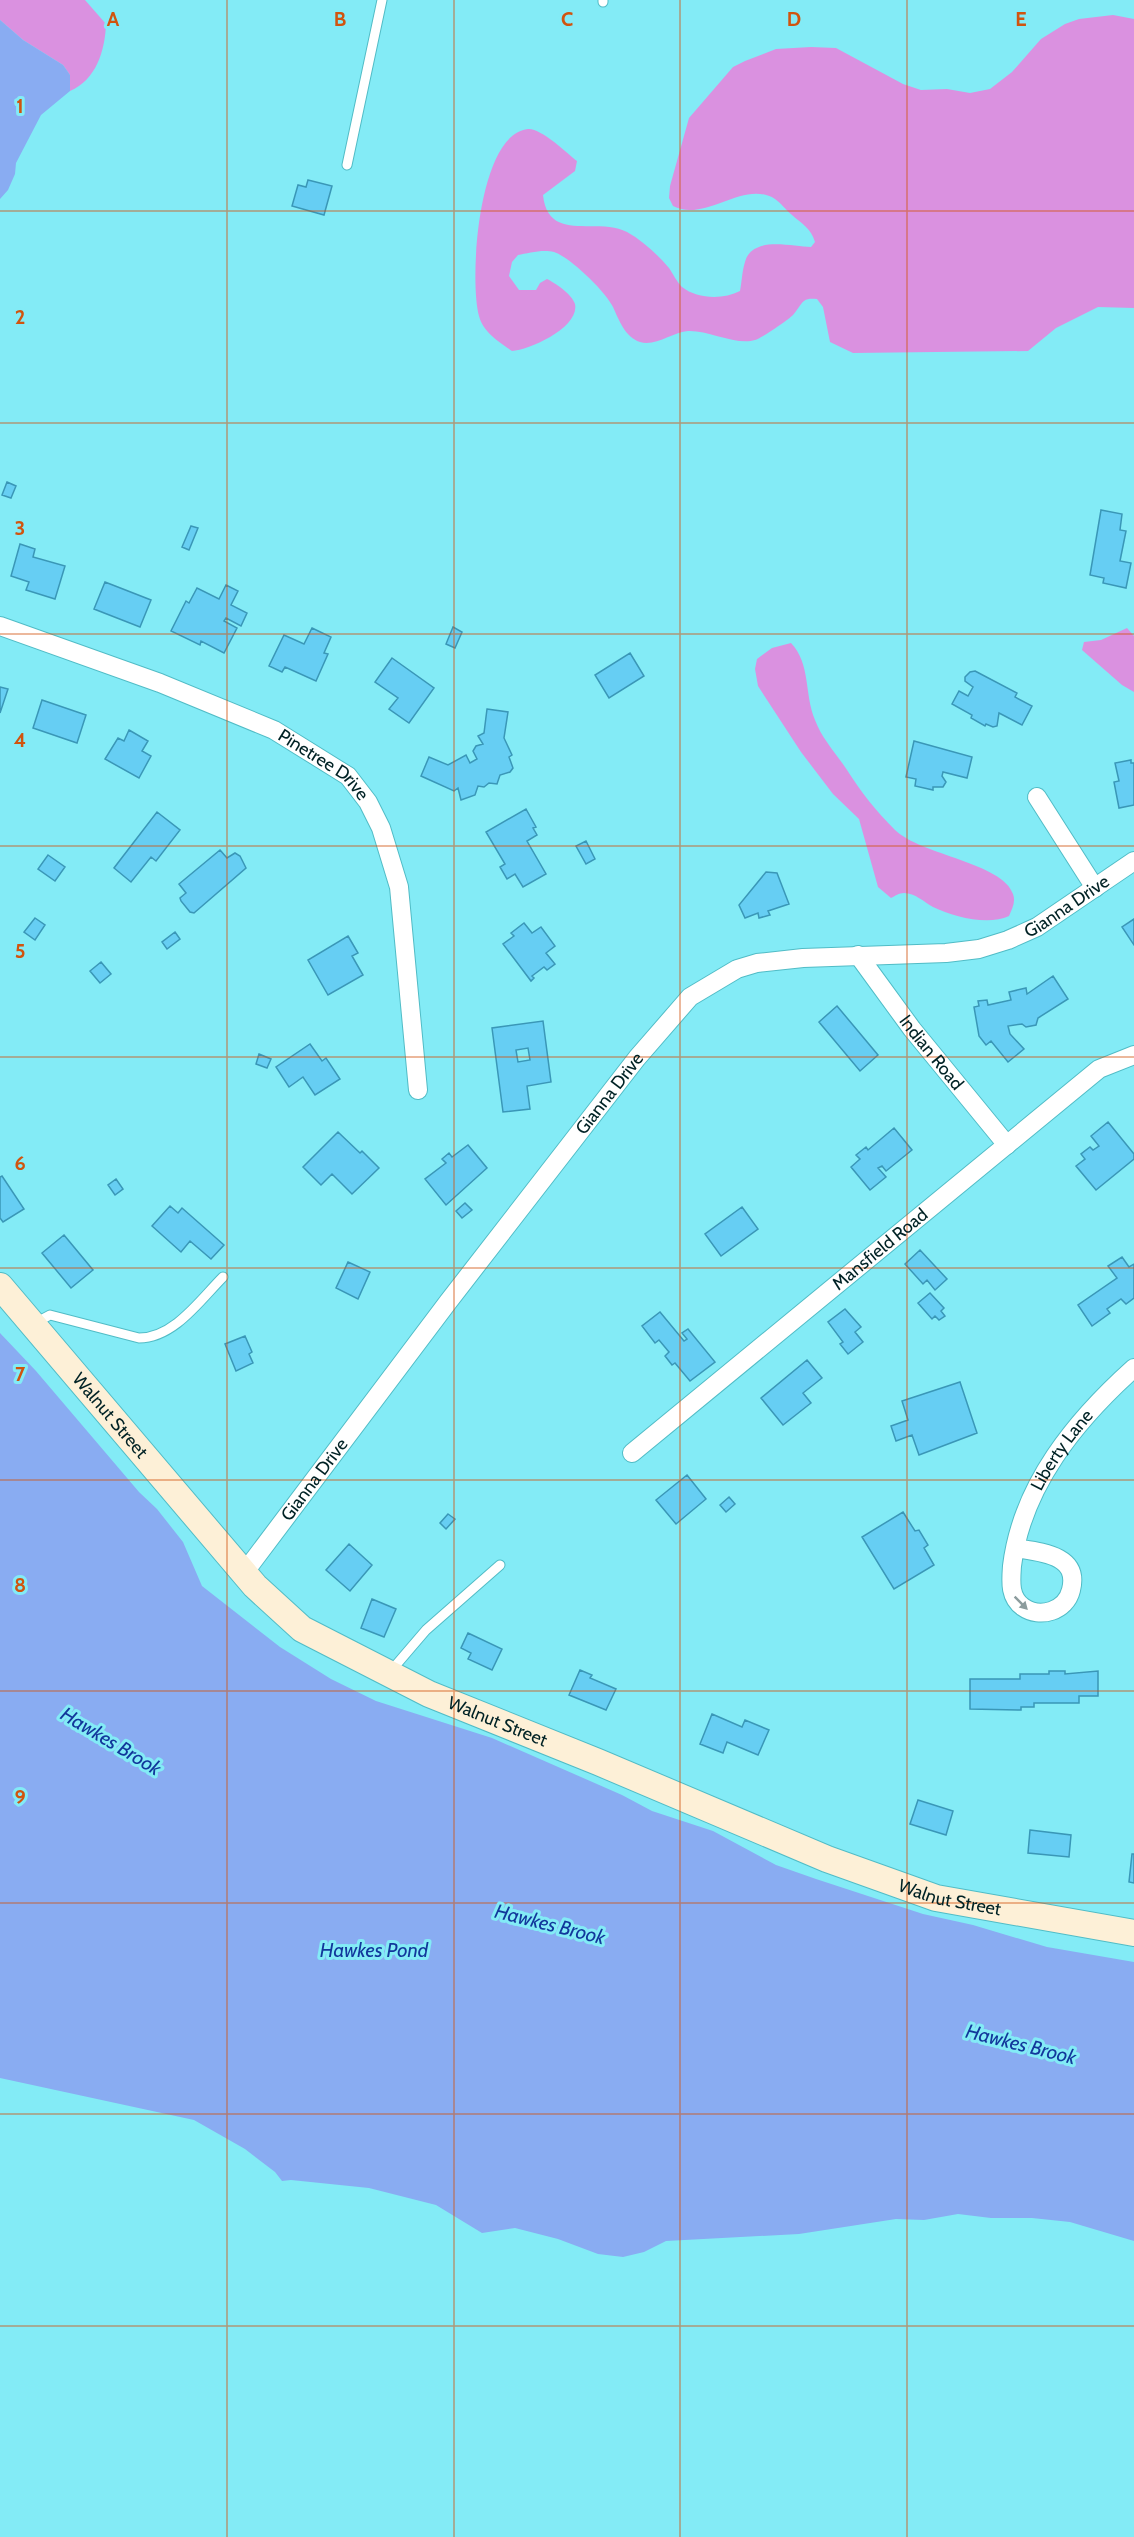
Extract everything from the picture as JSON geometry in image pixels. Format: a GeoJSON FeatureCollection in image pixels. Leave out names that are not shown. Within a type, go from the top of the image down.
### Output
{"type":"FeatureCollection","features":[{"type":"Feature","properties":{"kind":"main road","name":"Walnut Street"},"geometry":{"type":"LineString","coordinates":[[0,1286],[244,1573],[302,1629],[429,1694],[598,1762],[827,1859],[936,1898],[1134,1933]]}},
{"type":"Feature","properties":{"kind":"street","name":"Pinetree Drive"},"geometry":{"type":"LineString","coordinates":[[0,626],[160,683],[274,730],[348,776],[368,802],[381,828],[399,887],[418,1090]]}},
{"type":"Feature","properties":{"kind":"street"},"geometry":{"type":"LineString","coordinates":[[1037,797],[1095,888]]}},
{"type":"Feature","properties":{"kind":"street","name":"Gianna Drive"},"geometry":{"type":"LineString","coordinates":[[244,1573],[448,1302],[637,1058],[690,997],[730,973],[757,963],[858,955],[946,953],[979,949],[1008,940],[1036,927],[1134,861]]}},
{"type":"Feature","properties":{"kind":"street","name":"Indian Road"},"geometry":{"type":"LineString","coordinates":[[858,955],[912,1029],[1007,1145]]}},
{"type":"Feature","properties":{"kind":"street","name":"Mansfield Road"},"geometry":{"type":"LineString","coordinates":[[632,1453],[1099,1069],[1134,1055]]}},
{"type":"Feature","properties":{"kind":"street","name":"Liberty Lane"},"geometry":{"type":"LineString","coordinates":[[1015,1548],[1030,1502],[1047,1467],[1084,1420],[1114,1386],[1134,1368]]}},
{"type":"Feature","properties":{"kind":"lane"},"geometry":{"type":"LineString","coordinates":[[347,165],[382,0]]}},
{"type":"Feature","properties":{"kind":"lane"},"geometry":{"type":"LineString","coordinates":[[32,1324],[50,1315],[139,1338],[150,1338],[165,1332],[224,1277]]}},
{"type":"Feature","properties":{"kind":"lane"},"geometry":{"type":"LineString","coordinates":[[388,1674],[426,1630],[500,1565]]}},
{"type":"Feature","properties":{"kind":"shaded area"},"geometry":{"type":"Polygon","coordinates":[[[0,0],[85,0],[106,24],[104,44],[93,72],[79,86],[70,91],[70,75],[63,65],[23,40],[0,20],[0,0]]]}},
{"type":"Feature","properties":{"kind":"shaded area"},"geometry":{"type":"Polygon","coordinates":[[[1113,15],[1134,19],[1134,308],[1098,307],[1056,328],[1028,351],[853,353],[830,342],[823,307],[817,299],[807,299],[790,317],[769,333],[755,340],[731,340],[688,331],[646,343],[635,340],[626,332],[609,301],[587,276],[561,255],[545,251],[518,255],[512,262],[509,276],[519,290],[536,290],[540,283],[547,279],[559,286],[575,304],[570,321],[541,342],[512,351],[492,336],[481,322],[476,298],[475,272],[481,210],[488,181],[498,155],[511,137],[528,129],[540,132],[577,161],[575,171],[543,195],[547,210],[554,219],[564,224],[602,226],[627,232],[655,253],[680,285],[688,291],[702,296],[726,296],[740,291],[745,262],[756,248],[774,244],[811,247],[815,242],[806,227],[775,199],[763,194],[750,194],[711,206],[686,210],[673,206],[669,198],[670,186],[689,118],[733,67],[776,49],[836,48],[903,84],[921,90],[947,89],[970,93],[990,89],[1012,72],[1041,39],[1065,24],[1079,19],[1113,15]]]}},
{"type":"Feature","properties":{"kind":"shaded area"},"geometry":{"type":"Polygon","coordinates":[[[1127,628],[1134,636],[1134,692],[1122,685],[1082,650],[1084,642],[1101,640],[1127,628]]]}},
{"type":"Feature","properties":{"kind":"shaded area"},"geometry":{"type":"Polygon","coordinates":[[[791,643],[802,660],[812,710],[818,727],[869,801],[895,830],[907,839],[994,874],[1006,883],[1014,897],[1009,916],[991,920],[961,917],[933,907],[908,893],[891,898],[878,887],[859,819],[833,794],[801,752],[758,686],[755,669],[757,659],[772,648],[791,643]]]}},
{"type":"Feature","properties":{"kind":"water"},"geometry":{"type":"Polygon","coordinates":[[[0,20],[23,40],[63,65],[70,75],[70,91],[41,115],[16,163],[15,174],[8,190],[0,199],[0,20]]]}},
{"type":"Feature","properties":{"kind":"water","name":"Hawkes Pond"},"geometry":{"type":"Polygon","coordinates":[[[0,1333],[36,1371],[139,1492],[157,1509],[183,1542],[202,1586],[280,1647],[331,1679],[376,1701],[492,1738],[622,1795],[652,1811],[713,1831],[776,1865],[923,1914],[973,1925],[1047,1947],[1134,1962],[1134,2241],[1070,2222],[958,2214],[924,2220],[896,2219],[799,2234],[666,2241],[644,2252],[623,2257],[598,2254],[558,2239],[515,2228],[482,2233],[436,2205],[369,2188],[282,2181],[275,2172],[245,2149],[194,2120],[0,2078],[0,1333]]]}},
{"type":"Feature","properties":{"kind":"building"},"geometry":{"type":"Polygon","coordinates":[[[308,180],[332,186],[324,215],[292,206],[298,185],[306,187],[308,180]]]}},
{"type":"Feature","properties":{"kind":"building"},"geometry":{"type":"Polygon","coordinates":[[[7,482],[16,486],[11,498],[2,495],[7,482]]]}},
{"type":"Feature","properties":{"kind":"building"},"geometry":{"type":"Polygon","coordinates":[[[1101,510],[1122,514],[1120,530],[1126,531],[1120,561],[1131,563],[1126,588],[1103,583],[1104,578],[1090,575],[1101,510]]]}},
{"type":"Feature","properties":{"kind":"building"},"geometry":{"type":"Polygon","coordinates":[[[191,526],[198,528],[189,550],[182,547],[191,526]]]}},
{"type":"Feature","properties":{"kind":"building"},"geometry":{"type":"Polygon","coordinates":[[[20,544],[35,549],[33,557],[65,566],[55,599],[26,590],[29,582],[11,576],[20,544]]]}},
{"type":"Feature","properties":{"kind":"building"},"geometry":{"type":"Polygon","coordinates":[[[105,582],[151,600],[140,627],[94,609],[105,582]]]}},
{"type":"Feature","properties":{"kind":"building"},"geometry":{"type":"Polygon","coordinates":[[[226,585],[238,591],[231,605],[247,613],[241,626],[226,618],[224,621],[237,628],[224,653],[201,641],[200,645],[171,631],[186,601],[189,603],[197,588],[219,599],[226,585]]]}},
{"type":"Feature","properties":{"kind":"building"},"geometry":{"type":"Polygon","coordinates":[[[453,627],[462,632],[455,648],[446,644],[453,627]]]}},
{"type":"Feature","properties":{"kind":"building"},"geometry":{"type":"Polygon","coordinates":[[[312,628],[331,637],[324,653],[328,654],[316,681],[285,667],[282,672],[269,666],[284,635],[304,644],[312,628]]]}},
{"type":"Feature","properties":{"kind":"building"},"geometry":{"type":"Polygon","coordinates":[[[630,653],[644,676],[609,698],[595,675],[630,653]]]}},
{"type":"Feature","properties":{"kind":"building"},"geometry":{"type":"Polygon","coordinates":[[[392,658],[434,688],[409,723],[389,709],[398,698],[375,682],[392,658]]]}},
{"type":"Feature","properties":{"kind":"building"},"geometry":{"type":"Polygon","coordinates":[[[975,671],[1017,693],[1015,697],[1032,706],[1022,725],[999,713],[997,726],[986,724],[985,726],[971,718],[972,715],[952,704],[959,691],[968,696],[973,687],[965,681],[965,677],[975,671]]]}},
{"type":"Feature","properties":{"kind":"building"},"geometry":{"type":"Polygon","coordinates":[[[0,687],[8,689],[0,713],[0,687]]]}},
{"type":"Feature","properties":{"kind":"building"},"geometry":{"type":"Polygon","coordinates":[[[42,700],[86,715],[77,743],[33,728],[42,700]]]}},
{"type":"Feature","properties":{"kind":"building"},"geometry":{"type":"Polygon","coordinates":[[[487,709],[508,712],[504,738],[512,755],[509,757],[513,768],[510,772],[500,775],[497,784],[489,783],[484,787],[478,786],[475,795],[461,800],[458,788],[454,791],[421,776],[429,757],[448,765],[466,755],[470,763],[477,759],[473,751],[476,746],[483,744],[478,736],[484,733],[487,709]]]}},
{"type":"Feature","properties":{"kind":"building"},"geometry":{"type":"Polygon","coordinates":[[[129,730],[148,741],[142,751],[151,756],[139,778],[105,759],[118,738],[124,741],[129,730]]]}},
{"type":"Feature","properties":{"kind":"building"},"geometry":{"type":"Polygon","coordinates":[[[914,741],[972,757],[967,778],[943,772],[942,776],[946,782],[943,787],[933,787],[933,790],[915,786],[916,779],[906,777],[914,741]]]}},
{"type":"Feature","properties":{"kind":"building"},"geometry":{"type":"Polygon","coordinates":[[[1131,760],[1131,763],[1134,763],[1134,805],[1119,808],[1114,782],[1119,781],[1115,763],[1131,760]]]}},
{"type":"Feature","properties":{"kind":"building"},"geometry":{"type":"Polygon","coordinates":[[[526,809],[536,827],[533,828],[537,835],[527,841],[546,874],[523,887],[515,874],[507,879],[500,867],[505,864],[486,832],[526,809]]]}},
{"type":"Feature","properties":{"kind":"building"},"geometry":{"type":"Polygon","coordinates":[[[157,812],[180,830],[156,861],[151,857],[131,882],[114,868],[157,812]]]}},
{"type":"Feature","properties":{"kind":"building"},"geometry":{"type":"Polygon","coordinates":[[[586,841],[595,859],[586,864],[576,846],[586,841]]]}},
{"type":"Feature","properties":{"kind":"building"},"geometry":{"type":"Polygon","coordinates":[[[220,850],[227,858],[235,853],[240,856],[246,868],[194,913],[190,912],[181,901],[180,898],[186,893],[179,884],[220,850]]]}},
{"type":"Feature","properties":{"kind":"building"},"geometry":{"type":"Polygon","coordinates":[[[48,855],[65,867],[55,881],[38,869],[48,855]]]}},
{"type":"Feature","properties":{"kind":"building"},"geometry":{"type":"Polygon","coordinates":[[[766,872],[777,873],[789,904],[768,911],[770,915],[759,918],[758,913],[745,918],[739,905],[766,872]]]}},
{"type":"Feature","properties":{"kind":"building"},"geometry":{"type":"Polygon","coordinates":[[[35,918],[45,925],[35,940],[24,932],[35,918]]]}},
{"type":"Feature","properties":{"kind":"building"},"geometry":{"type":"Polygon","coordinates":[[[1134,919],[1134,945],[1122,927],[1134,919]]]}},
{"type":"Feature","properties":{"kind":"building"},"geometry":{"type":"Polygon","coordinates":[[[524,923],[532,933],[541,927],[555,946],[546,953],[555,964],[547,970],[544,967],[532,976],[534,978],[531,981],[503,944],[514,936],[511,933],[524,923]]]}},
{"type":"Feature","properties":{"kind":"building"},"geometry":{"type":"Polygon","coordinates":[[[175,932],[180,939],[167,949],[162,942],[175,932]]]}},
{"type":"Feature","properties":{"kind":"building"},"geometry":{"type":"Polygon","coordinates":[[[348,936],[358,953],[352,956],[363,975],[328,995],[308,960],[348,936]]]}},
{"type":"Feature","properties":{"kind":"building"},"geometry":{"type":"Polygon","coordinates":[[[101,962],[111,974],[100,983],[90,971],[101,962]]]}},
{"type":"Feature","properties":{"kind":"building"},"geometry":{"type":"Polygon","coordinates":[[[1053,976],[1068,999],[1038,1018],[1036,1025],[1008,1026],[1010,1034],[1024,1049],[1008,1062],[991,1041],[986,1045],[979,1036],[974,1007],[979,1006],[978,1001],[987,1000],[988,1005],[1011,1000],[1009,992],[1026,988],[1027,994],[1053,976]]]}},
{"type":"Feature","properties":{"kind":"building"},"geometry":{"type":"Polygon","coordinates":[[[837,1006],[878,1055],[860,1071],[819,1022],[837,1006]]]}},
{"type":"Feature","properties":{"kind":"building"},"geometry":{"type":"Polygon","coordinates":[[[543,1021],[551,1082],[527,1086],[530,1109],[503,1112],[492,1028],[543,1021]],[[528,1048],[516,1050],[518,1062],[530,1060],[528,1048]]]}},
{"type":"Feature","properties":{"kind":"building"},"geometry":{"type":"Polygon","coordinates":[[[310,1044],[322,1061],[326,1058],[340,1079],[315,1095],[303,1077],[289,1087],[276,1067],[310,1044]]]}},
{"type":"Feature","properties":{"kind":"building"},"geometry":{"type":"Polygon","coordinates":[[[259,1054],[271,1059],[267,1068],[256,1064],[259,1054]]]}},
{"type":"Feature","properties":{"kind":"building"},"geometry":{"type":"Polygon","coordinates":[[[1108,1122],[1134,1154],[1134,1159],[1096,1190],[1076,1166],[1085,1159],[1081,1154],[1090,1147],[1093,1150],[1099,1146],[1091,1136],[1108,1122]]]}},
{"type":"Feature","properties":{"kind":"building"},"geometry":{"type":"Polygon","coordinates":[[[894,1128],[912,1150],[886,1171],[882,1166],[878,1168],[886,1177],[870,1190],[851,1167],[860,1159],[856,1155],[866,1147],[868,1150],[894,1128]]]}},
{"type":"Feature","properties":{"kind":"building"},"geometry":{"type":"Polygon","coordinates":[[[338,1132],[379,1168],[352,1194],[332,1174],[321,1185],[303,1167],[338,1132]]]}},
{"type":"Feature","properties":{"kind":"building"},"geometry":{"type":"Polygon","coordinates":[[[468,1145],[487,1168],[446,1205],[425,1179],[446,1163],[442,1159],[449,1153],[452,1157],[468,1145]]]}},
{"type":"Feature","properties":{"kind":"building"},"geometry":{"type":"Polygon","coordinates":[[[2,1176],[24,1209],[3,1222],[0,1218],[0,1177],[2,1176]]]}},
{"type":"Feature","properties":{"kind":"building"},"geometry":{"type":"Polygon","coordinates":[[[116,1179],[123,1189],[115,1195],[108,1185],[116,1179]]]}},
{"type":"Feature","properties":{"kind":"building"},"geometry":{"type":"Polygon","coordinates":[[[465,1203],[472,1210],[462,1218],[456,1211],[465,1203]]]}},
{"type":"Feature","properties":{"kind":"building"},"geometry":{"type":"Polygon","coordinates":[[[170,1206],[178,1213],[182,1208],[224,1245],[211,1259],[190,1241],[181,1252],[152,1226],[170,1206]]]}},
{"type":"Feature","properties":{"kind":"building"},"geometry":{"type":"Polygon","coordinates":[[[742,1207],[758,1229],[721,1256],[705,1234],[742,1207]]]}},
{"type":"Feature","properties":{"kind":"building"},"geometry":{"type":"Polygon","coordinates":[[[64,1235],[93,1270],[71,1288],[42,1253],[64,1235]]]}},
{"type":"Feature","properties":{"kind":"building"},"geometry":{"type":"Polygon","coordinates":[[[920,1250],[947,1279],[935,1290],[927,1280],[923,1284],[905,1264],[920,1250]]]}},
{"type":"Feature","properties":{"kind":"building"},"geometry":{"type":"Polygon","coordinates":[[[1122,1257],[1129,1267],[1134,1264],[1134,1298],[1126,1304],[1121,1299],[1107,1309],[1110,1313],[1092,1326],[1078,1305],[1117,1278],[1108,1266],[1122,1257]]]}},
{"type":"Feature","properties":{"kind":"building"},"geometry":{"type":"Polygon","coordinates":[[[348,1262],[370,1272],[358,1299],[336,1288],[348,1262]]]}},
{"type":"Feature","properties":{"kind":"building"},"geometry":{"type":"Polygon","coordinates":[[[930,1293],[944,1308],[941,1311],[945,1316],[939,1320],[935,1316],[932,1319],[918,1303],[930,1293]]]}},
{"type":"Feature","properties":{"kind":"building"},"geometry":{"type":"Polygon","coordinates":[[[845,1309],[861,1327],[855,1332],[863,1342],[848,1354],[840,1344],[843,1342],[828,1322],[845,1309]]]}},
{"type":"Feature","properties":{"kind":"building"},"geometry":{"type":"Polygon","coordinates":[[[660,1312],[684,1341],[687,1339],[682,1333],[688,1329],[715,1362],[690,1381],[675,1363],[672,1365],[665,1356],[669,1352],[659,1340],[655,1343],[642,1326],[660,1312]]]}},
{"type":"Feature","properties":{"kind":"building"},"geometry":{"type":"Polygon","coordinates":[[[245,1336],[252,1352],[249,1354],[253,1363],[236,1371],[225,1344],[245,1336]]]}},
{"type":"Feature","properties":{"kind":"building"},"geometry":{"type":"Polygon","coordinates":[[[807,1360],[822,1378],[803,1393],[811,1403],[783,1425],[761,1398],[807,1360]]]}},
{"type":"Feature","properties":{"kind":"building"},"geometry":{"type":"Polygon","coordinates":[[[960,1382],[977,1433],[919,1455],[912,1435],[896,1441],[891,1426],[908,1420],[902,1401],[960,1382]]]}},
{"type":"Feature","properties":{"kind":"building"},"geometry":{"type":"Polygon","coordinates":[[[687,1475],[706,1499],[676,1524],[656,1500],[687,1475]]]}},
{"type":"Feature","properties":{"kind":"building"},"geometry":{"type":"Polygon","coordinates":[[[729,1497],[735,1504],[726,1512],[720,1505],[729,1497]]]}},
{"type":"Feature","properties":{"kind":"building"},"geometry":{"type":"Polygon","coordinates":[[[903,1512],[915,1531],[919,1530],[928,1545],[924,1548],[934,1565],[894,1589],[862,1537],[903,1512]]]}},
{"type":"Feature","properties":{"kind":"building"},"geometry":{"type":"Polygon","coordinates":[[[448,1514],[455,1519],[446,1529],[440,1523],[448,1514]]]}},
{"type":"Feature","properties":{"kind":"building"},"geometry":{"type":"Polygon","coordinates":[[[349,1544],[372,1565],[350,1591],[326,1570],[349,1544]]]}},
{"type":"Feature","properties":{"kind":"building"},"geometry":{"type":"Polygon","coordinates":[[[372,1599],[396,1609],[384,1637],[361,1628],[372,1599]]]}},
{"type":"Feature","properties":{"kind":"building"},"geometry":{"type":"Polygon","coordinates":[[[468,1633],[502,1649],[492,1670],[468,1659],[471,1653],[461,1648],[468,1633]]]}},
{"type":"Feature","properties":{"kind":"building"},"geometry":{"type":"Polygon","coordinates":[[[580,1670],[592,1675],[590,1678],[616,1689],[606,1710],[569,1695],[580,1670]]]}},
{"type":"Feature","properties":{"kind":"building"},"geometry":{"type":"Polygon","coordinates":[[[1049,1671],[1065,1671],[1065,1674],[1098,1671],[1098,1696],[1079,1696],[1079,1703],[1034,1703],[1034,1707],[1021,1707],[1021,1710],[970,1709],[970,1679],[1020,1679],[1020,1674],[1049,1674],[1049,1671]]]}},
{"type":"Feature","properties":{"kind":"building"},"geometry":{"type":"Polygon","coordinates":[[[712,1714],[742,1727],[745,1720],[769,1730],[758,1755],[727,1742],[723,1753],[700,1744],[712,1714]]]}},
{"type":"Feature","properties":{"kind":"building"},"geometry":{"type":"Polygon","coordinates":[[[918,1800],[953,1811],[946,1835],[910,1824],[918,1800]]]}},
{"type":"Feature","properties":{"kind":"building"},"geometry":{"type":"Polygon","coordinates":[[[1030,1830],[1071,1835],[1069,1857],[1028,1853],[1030,1830]]]}},
{"type":"Feature","properties":{"kind":"building"},"geometry":{"type":"Polygon","coordinates":[[[1132,1854],[1134,1854],[1134,1883],[1129,1882],[1132,1854]]]}},
{"type":"Feature","properties":{"kind":"water label","name":"Hawkes Brook"},"geometry":{"type":"Point","coordinates":[111,1741]}},
{"type":"Feature","properties":{"kind":"water label","name":"Hawkes Brook"},"geometry":{"type":"Point","coordinates":[550,1924]}},
{"type":"Feature","properties":{"kind":"water label","name":"Hawkes Brook"},"geometry":{"type":"Point","coordinates":[1021,2044]}}]}
